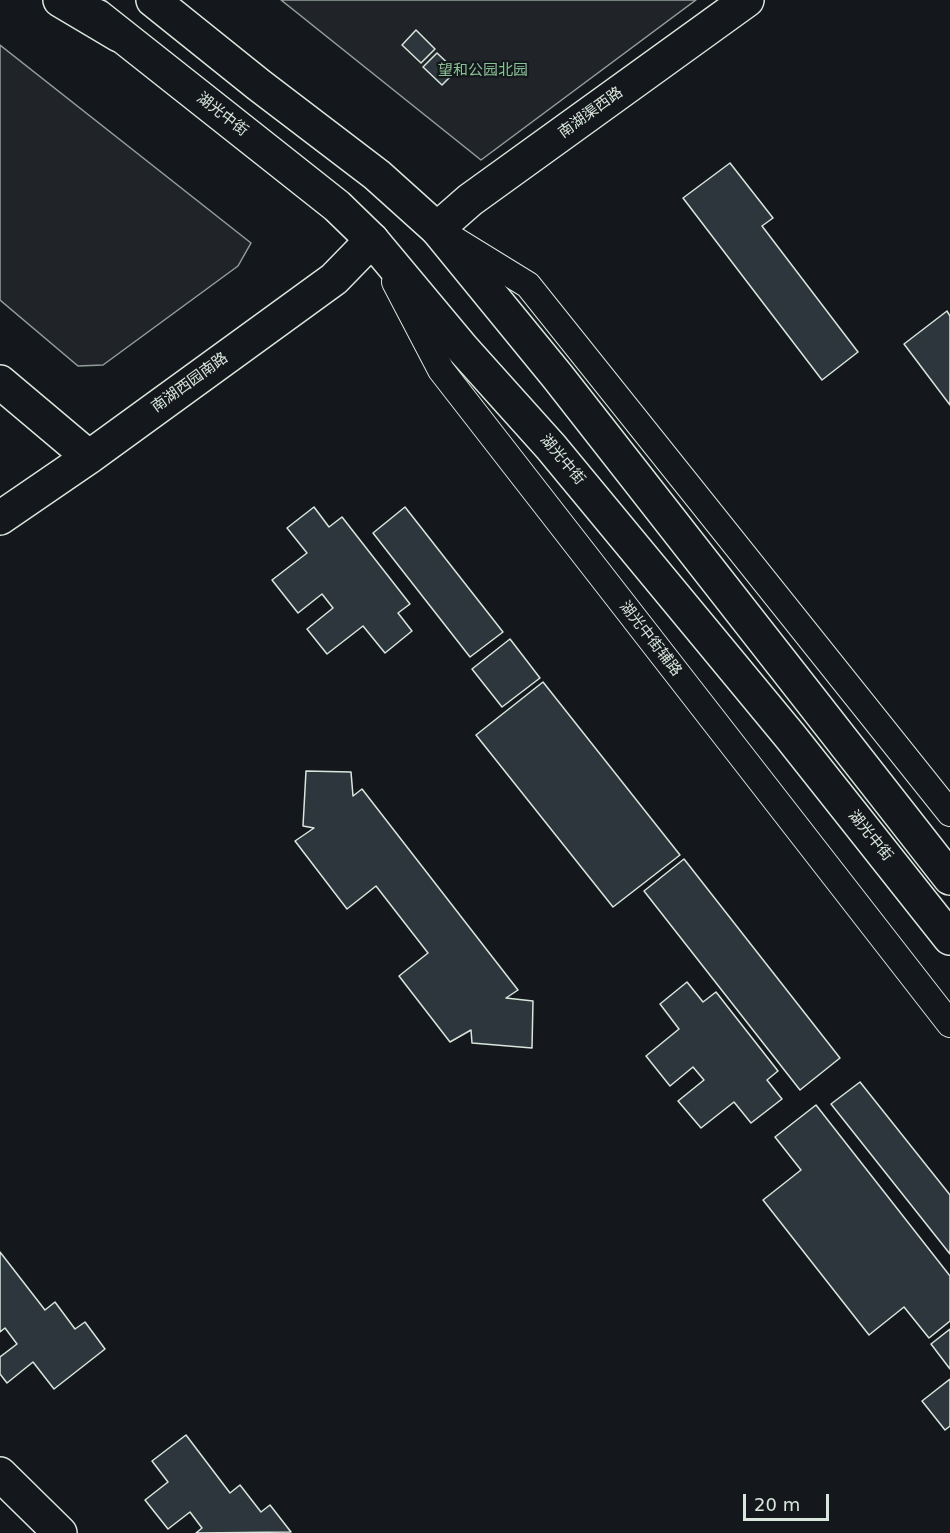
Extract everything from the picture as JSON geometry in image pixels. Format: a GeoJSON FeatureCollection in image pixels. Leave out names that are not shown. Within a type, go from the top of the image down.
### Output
{"type":"FeatureCollection","features":[{"type":"Feature","properties":{"kind":"main road"},"geometry":{"type":"LineString","coordinates":[[60,0],[119,35]]}},
{"type":"Feature","properties":{"kind":"main road"},"geometry":{"type":"LineString","coordinates":[[77,0],[119,35]]}},
{"type":"Feature","properties":{"kind":"main road"},"geometry":{"type":"LineString","coordinates":[[153,0],[377,175],[436,229],[558,377],[947,867]]}},
{"type":"Feature","properties":{"kind":"main road","name":"南湖渠西路"},"geometry":{"type":"LineString","coordinates":[[436,229],[470,200],[747,0]]}},
{"type":"Feature","properties":{"kind":"main road","name":"湖光中街"},"geometry":{"type":"LineString","coordinates":[[119,35],[337,206],[372,240],[463,349],[596,501],[790,736],[950,938]]}},
{"type":"Feature","properties":{"kind":"main road","name":"南湖西园南路"},"geometry":{"type":"LineString","coordinates":[[0,518],[89,457],[334,279],[372,240]]}},
{"type":"Feature","properties":{"kind":"main road"},"geometry":{"type":"LineString","coordinates":[[0,382],[89,457]]}},
{"type":"Feature","properties":{"kind":"main road"},"geometry":{"type":"LineString","coordinates":[[0,1474],[60,1533]]}},
{"type":"Feature","properties":{"kind":"street"},"geometry":{"type":"LineString","coordinates":[[436,229],[528,285],[950,813]]}},
{"type":"Feature","properties":{"kind":"street","name":"湖光中街辅路"},"geometry":{"type":"LineString","coordinates":[[372,240],[441,370],[950,1024]]}},
{"type":"Feature","properties":{"kind":"green space","name":"望和公园北园"},"geometry":{"type":"Polygon","coordinates":[[[281,0],[696,0],[481,160],[281,0]]]}},
{"type":"Feature","properties":{"kind":"green space"},"geometry":{"type":"Polygon","coordinates":[[[0,45],[251,243],[238,266],[103,365],[78,366],[0,300],[0,45]]]}},
{"type":"Feature","properties":{"kind":"building"},"geometry":{"type":"Polygon","coordinates":[[[416,30],[435,49],[421,63],[402,45],[416,30]]]}},
{"type":"Feature","properties":{"kind":"building"},"geometry":{"type":"Polygon","coordinates":[[[437,53],[456,71],[442,85],[423,67],[437,53]]]}},
{"type":"Feature","properties":{"kind":"building"},"geometry":{"type":"Polygon","coordinates":[[[730,163],[773,218],[762,226],[858,352],[822,380],[683,198],[730,163]]]}},
{"type":"Feature","properties":{"kind":"building"},"geometry":{"type":"Polygon","coordinates":[[[947,311],[950,316],[950,405],[904,344],[947,311]]]}},
{"type":"Feature","properties":{"kind":"building"},"geometry":{"type":"Polygon","coordinates":[[[314,507],[329,527],[342,517],[410,604],[398,613],[412,631],[385,653],[363,626],[327,654],[307,629],[333,608],[322,594],[298,613],[272,580],[307,553],[287,528],[314,507]]]}},
{"type":"Feature","properties":{"kind":"building"},"geometry":{"type":"Polygon","coordinates":[[[405,507],[503,632],[470,657],[373,533],[405,507]]]}},
{"type":"Feature","properties":{"kind":"building"},"geometry":{"type":"Polygon","coordinates":[[[510,639],[540,678],[502,707],[472,669],[510,639]]]}},
{"type":"Feature","properties":{"kind":"building"},"geometry":{"type":"Polygon","coordinates":[[[543,682],[680,855],[613,907],[476,735],[543,682]]]}},
{"type":"Feature","properties":{"kind":"building"},"geometry":{"type":"Polygon","coordinates":[[[306,771],[351,772],[353,796],[362,789],[518,990],[506,998],[533,1001],[532,1048],[472,1043],[471,1030],[450,1042],[399,976],[428,953],[376,886],[347,909],[295,841],[314,828],[303,826],[306,771]]]}},
{"type":"Feature","properties":{"kind":"building"},"geometry":{"type":"Polygon","coordinates":[[[684,859],[840,1058],[800,1090],[644,891],[684,859]]]}},
{"type":"Feature","properties":{"kind":"building"},"geometry":{"type":"Polygon","coordinates":[[[687,982],[703,1002],[716,992],[778,1071],[767,1080],[782,1099],[751,1123],[734,1102],[701,1128],[678,1101],[704,1080],[693,1067],[670,1086],[646,1056],[679,1029],[660,1004],[687,982]]]}},
{"type":"Feature","properties":{"kind":"building"},"geometry":{"type":"Polygon","coordinates":[[[860,1082],[950,1195],[950,1254],[831,1104],[860,1082]]]}},
{"type":"Feature","properties":{"kind":"building"},"geometry":{"type":"Polygon","coordinates":[[[816,1105],[950,1276],[950,1321],[929,1338],[904,1307],[869,1335],[763,1200],[801,1170],[775,1137],[816,1105]]]}},
{"type":"Feature","properties":{"kind":"building"},"geometry":{"type":"Polygon","coordinates":[[[0,1252],[45,1310],[55,1302],[75,1329],[85,1322],[105,1349],[54,1389],[33,1362],[7,1383],[0,1374],[0,1357],[17,1344],[5,1328],[0,1332],[0,1252]]]}},
{"type":"Feature","properties":{"kind":"building"},"geometry":{"type":"Polygon","coordinates":[[[950,1329],[950,1369],[931,1344],[950,1329]]]}},
{"type":"Feature","properties":{"kind":"building"},"geometry":{"type":"Polygon","coordinates":[[[950,1379],[950,1426],[945,1430],[922,1401],[950,1379]]]}},
{"type":"Feature","properties":{"kind":"building"},"geometry":{"type":"Polygon","coordinates":[[[186,1435],[230,1493],[240,1485],[261,1512],[270,1505],[291,1532],[196,1533],[202,1528],[190,1512],[168,1529],[145,1500],[168,1482],[152,1461],[186,1435]]]}}]}
